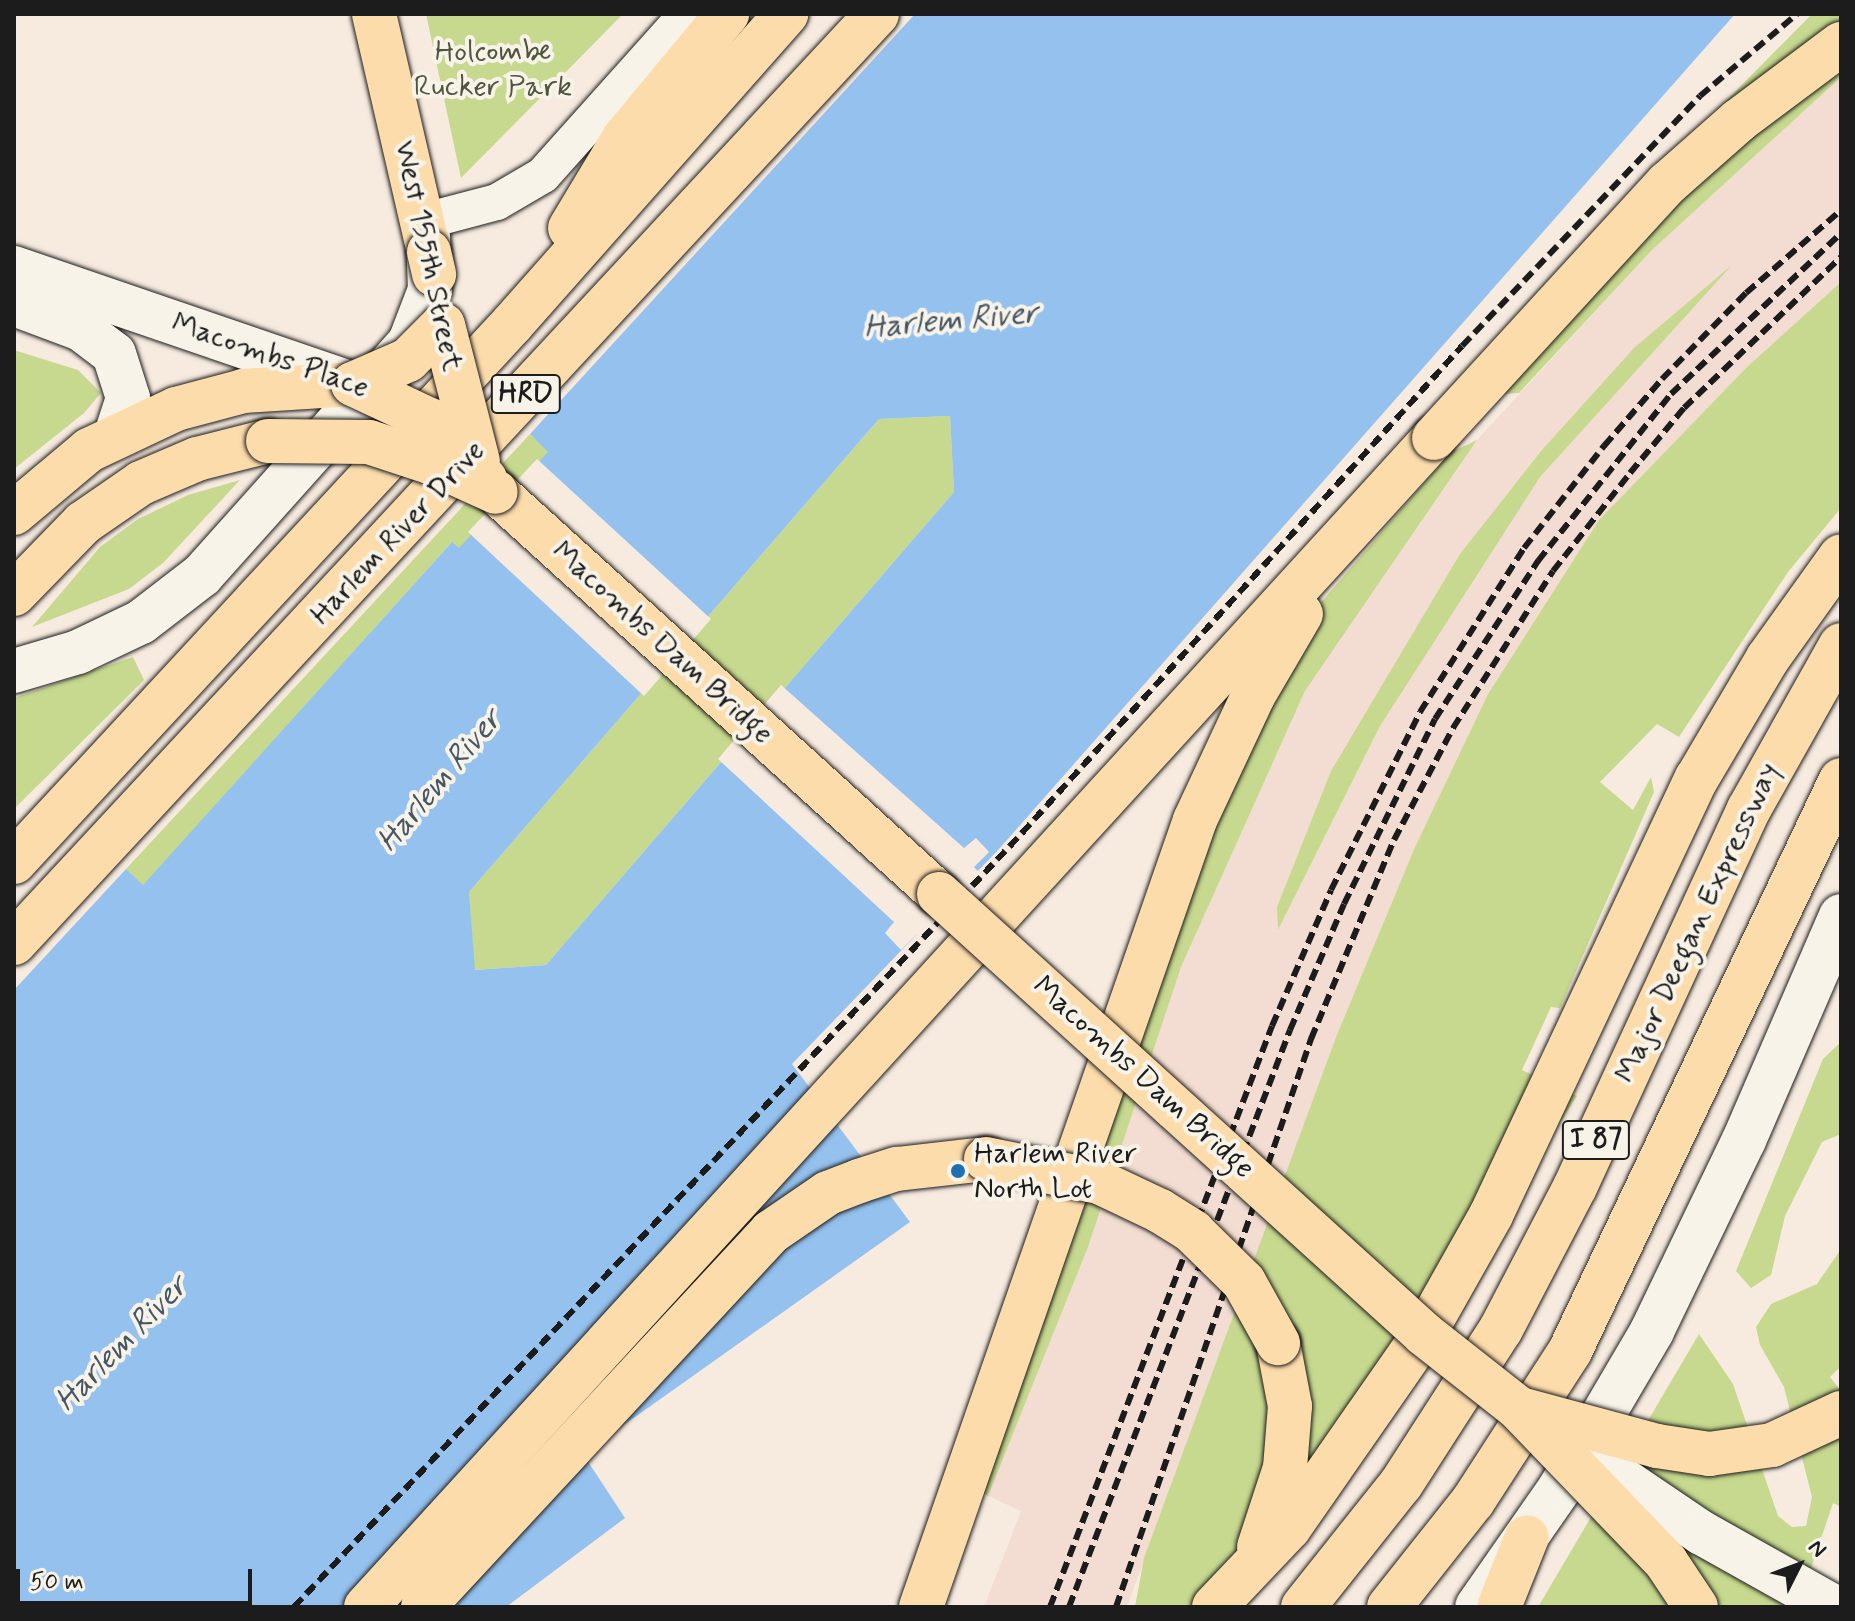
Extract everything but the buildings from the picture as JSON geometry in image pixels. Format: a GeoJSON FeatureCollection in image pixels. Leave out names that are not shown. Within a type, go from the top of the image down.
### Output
{"type":"FeatureCollection","features":[{"type":"Feature","properties":{"kind":"main road"},"geometry":{"type":"LineString","coordinates":[[14,671],[78,652],[141,622],[183,594],[419,329],[430,290],[433,253],[376,14]]}},
{"type":"Feature","properties":{"kind":"main road","name":"West 155th Street"},"geometry":{"type":"LineString","coordinates":[[376,14],[460,404],[472,449],[496,492]]}},
{"type":"Feature","properties":{"kind":"main road"},"geometry":{"type":"LineString","coordinates":[[512,324],[625,137],[727,14]]}},
{"type":"Feature","properties":{"kind":"main road","name":"Harlem River Drive"},"geometry":{"type":"LineString","coordinates":[[14,862],[136,735],[512,324],[786,14]]}},
{"type":"Feature","properties":{"kind":"main road","name":"Harlem River Drive"},"geometry":{"type":"LineString","coordinates":[[14,943],[174,775],[877,14]]}},
{"type":"Feature","properties":{"kind":"main road"},"geometry":{"type":"LineString","coordinates":[[366,1607],[1668,183],[1738,121],[1841,44]]}},
{"type":"Feature","properties":{"kind":"main road","name":"Macombs Place"},"geometry":{"type":"LineString","coordinates":[[14,268],[417,411],[452,441],[496,492]]}},
{"type":"Feature","properties":{"kind":"main road"},"geometry":{"type":"LineString","coordinates":[[14,304],[81,329],[114,354],[128,398],[116,435]]}},
{"type":"Feature","properties":{"kind":"main road"},"geometry":{"type":"LineString","coordinates":[[14,513],[63,467],[116,435],[210,398],[332,382],[408,360],[443,325]]}},
{"type":"Feature","properties":{"kind":"main road"},"geometry":{"type":"LineString","coordinates":[[14,594],[74,531],[131,489],[197,459],[268,441],[460,404]]}},
{"type":"Feature","properties":{"kind":"main road"},"geometry":{"type":"LineString","coordinates":[[268,441],[369,442],[430,462],[496,492]]}},
{"type":"Feature","properties":{"kind":"main road","name":"Macombs Dam Bridge"},"geometry":{"type":"LineString","coordinates":[[496,492],[1424,1334],[1518,1408],[1702,1533],[1834,1607]]}},
{"type":"Feature","properties":{"kind":"main road"},"geometry":{"type":"LineString","coordinates":[[921,1607],[1214,776],[1269,666],[1366,515]]}},
{"type":"Feature","properties":{"kind":"main road"},"geometry":{"type":"LineString","coordinates":[[1214,1607],[1298,1517],[1424,1334],[1491,1215],[1697,778],[1768,658],[1841,556]]}},
{"type":"Feature","properties":{"kind":"main road","name":"Major Deegan Expressway"},"geometry":{"type":"LineString","coordinates":[[1303,1607],[1401,1484],[1507,1318],[1556,1226],[1743,821],[1841,645]]}},
{"type":"Feature","properties":{"kind":"main road","name":"I 87"},"geometry":{"type":"LineString","coordinates":[[1389,1607],[1473,1501],[1570,1351],[1841,780]]}},
{"type":"Feature","properties":{"kind":"main road"},"geometry":{"type":"LineString","coordinates":[[1477,1607],[1527,1537],[1652,1331],[1841,916]]}},
{"type":"Feature","properties":{"kind":"main road"},"geometry":{"type":"LineString","coordinates":[[1797,1018],[1841,994]]}},
{"type":"Feature","properties":{"kind":"main road"},"geometry":{"type":"LineString","coordinates":[[423,1607],[745,1254],[780,1225],[828,1193],[859,1181],[897,1169],[986,1159],[1099,1182],[1160,1211],[1222,1257],[1264,1310],[1287,1373],[1289,1432],[1278,1497],[1249,1572]]}},
{"type":"Feature","properties":{"kind":"main road"},"geometry":{"type":"LineString","coordinates":[[1518,1408],[1657,1446],[1709,1454],[1772,1445],[1841,1413]]}},
{"type":"Feature","properties":{"kind":"main road"},"geometry":{"type":"LineString","coordinates":[[1518,1408],[1666,1562],[1696,1607]]}},
{"type":"Feature","properties":{"kind":"main road"},"geometry":{"type":"LineString","coordinates":[[1499,1607],[1527,1537]]}},
{"type":"Feature","properties":{"kind":"street"},"geometry":{"type":"LineString","coordinates":[[425,221],[497,202],[543,175],[687,14]]}},
{"type":"Feature","properties":{"kind":"shaded area"},"geometry":{"type":"Polygon","coordinates":[[[1841,77],[1841,282],[1747,367],[1599,520],[1488,694],[1415,847],[1336,1037],[1127,1607],[984,1607],[1021,1511],[988,1496],[1088,1247],[1181,967],[1305,691],[1477,440],[1652,250],[1841,77]]]}},
{"type":"Feature","properties":{"kind":"green space","name":"Holcombe Rucker Park"},"geometry":{"type":"Polygon","coordinates":[[[426,14],[623,14],[461,178],[426,14]]]}},
{"type":"Feature","properties":{"kind":"green space"},"geometry":{"type":"Polygon","coordinates":[[[1812,14],[1841,14],[1841,77],[1652,250],[1519,393],[1490,395],[1631,197],[1812,14]]]}},
{"type":"Feature","properties":{"kind":"green space"},"geometry":{"type":"Polygon","coordinates":[[[1732,265],[1540,477],[1380,726],[1278,930],[1277,907],[1331,771],[1460,554],[1542,450],[1634,348],[1732,265]]]}},
{"type":"Feature","properties":{"kind":"green space"},"geometry":{"type":"Polygon","coordinates":[[[1841,282],[1841,508],[1788,572],[1679,737],[1657,724],[1600,782],[1633,810],[1651,777],[1654,792],[1560,1008],[1551,1007],[1522,1070],[1577,1096],[1247,1607],[1135,1607],[1144,1558],[1336,1037],[1415,847],[1488,694],[1599,520],[1747,367],[1841,282]]]}},
{"type":"Feature","properties":{"kind":"green space"},"geometry":{"type":"Polygon","coordinates":[[[14,350],[78,370],[101,393],[84,413],[14,469],[14,350]]]}},
{"type":"Feature","properties":{"kind":"green space"},"geometry":{"type":"Polygon","coordinates":[[[950,416],[954,492],[546,965],[474,970],[469,892],[879,419],[950,416]]]}},
{"type":"Feature","properties":{"kind":"green space"},"geometry":{"type":"Polygon","coordinates":[[[530,434],[549,452],[459,549],[451,543],[143,886],[126,869],[530,434]]]}},
{"type":"Feature","properties":{"kind":"green space"},"geometry":{"type":"Polygon","coordinates":[[[1477,440],[1305,691],[1181,967],[1088,1247],[988,1496],[981,1492],[1209,830],[1311,614],[1450,453],[1477,440]]]}},
{"type":"Feature","properties":{"kind":"green space"},"geometry":{"type":"Polygon","coordinates":[[[240,480],[163,563],[129,589],[32,627],[100,547],[138,519],[188,495],[240,480]]]}},
{"type":"Feature","properties":{"kind":"green space"},"geometry":{"type":"Polygon","coordinates":[[[133,657],[144,680],[14,809],[14,698],[133,657]]]}},
{"type":"Feature","properties":{"kind":"green space"},"geometry":{"type":"Polygon","coordinates":[[[1841,1042],[1841,1134],[1822,1142],[1785,1216],[1771,1275],[1751,1288],[1736,1271],[1823,1059],[1841,1042]]]}},
{"type":"Feature","properties":{"kind":"green space"},"geometry":{"type":"Polygon","coordinates":[[[1841,1249],[1841,1366],[1830,1377],[1841,1391],[1841,1507],[1833,1503],[1798,1607],[1538,1607],[1699,1334],[1733,1384],[1778,1516],[1792,1527],[1806,1526],[1812,1497],[1784,1387],[1760,1345],[1756,1327],[1771,1304],[1817,1284],[1841,1249]]]}},
{"type":"Feature","properties":{"kind":"water","name":"Harlem River"},"geometry":{"type":"Polygon","coordinates":[[[915,14],[1735,14],[999,849],[792,1064],[910,1222],[583,1454],[625,1518],[506,1607],[14,1607],[14,990],[126,869],[143,885],[452,542],[459,548],[548,452],[530,434],[915,14]],[[950,416],[879,419],[469,892],[475,970],[546,965],[954,492],[950,416]]]}},
{"type":"Feature","properties":{"kind":"pier"},"geometry":{"type":"Polygon","coordinates":[[[537,459],[711,619],[644,696],[468,532],[537,459]]]}},
{"type":"Feature","properties":{"kind":"pier"},"geometry":{"type":"Polygon","coordinates":[[[781,685],[964,848],[976,838],[989,852],[974,867],[981,874],[922,939],[916,935],[901,950],[885,933],[894,922],[718,759],[781,685]]]}},
{"type":"Feature","properties":{"kind":"railway"},"geometry":{"type":"LineString","coordinates":[[294,1607],[1022,833],[1462,346],[1700,96],[1797,14]]}},
{"type":"Feature","properties":{"kind":"railway"},"geometry":{"type":"LineString","coordinates":[[1050,1607],[1272,1026],[1331,890],[1420,712],[1524,548],[1604,446],[1662,379],[1746,293],[1841,210]]}},
{"type":"Feature","properties":{"kind":"railway"},"geometry":{"type":"LineString","coordinates":[[1069,1607],[1290,1030],[1344,904],[1435,719],[1538,561],[1671,394],[1841,233]]}},
{"type":"Feature","properties":{"kind":"railway"},"geometry":{"type":"LineString","coordinates":[[1116,1607],[1311,1039],[1394,840],[1453,728],[1553,571],[1630,473],[1684,408],[1841,257]]}},
{"type":"Feature","properties":{"kind":"place","name":"Harlem River North Lot"},"geometry":{"type":"Point","coordinates":[958,1171]}}]}
